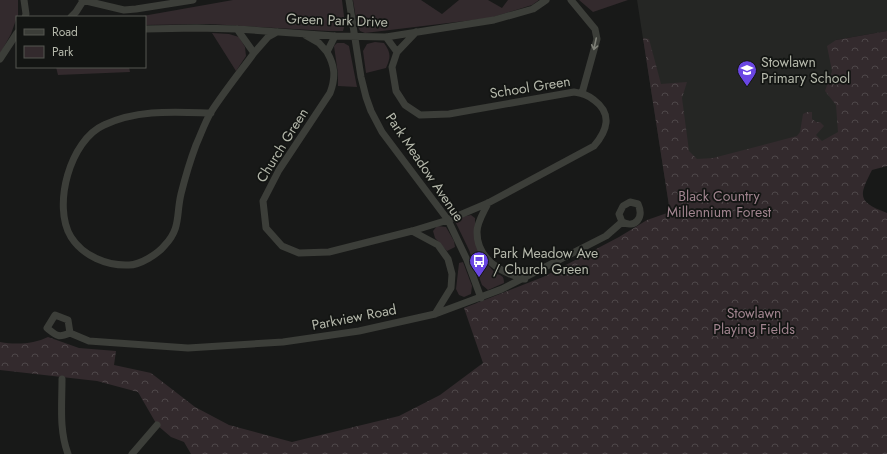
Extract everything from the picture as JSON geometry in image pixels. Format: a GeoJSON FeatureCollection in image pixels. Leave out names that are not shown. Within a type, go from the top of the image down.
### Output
{"type":"FeatureCollection","features":[{"type":"Feature","properties":{"kind":"street"},"geometry":{"type":"LineString","coordinates":[[24,0],[25,16]]}},
{"type":"Feature","properties":{"kind":"street"},"geometry":{"type":"LineString","coordinates":[[71,16],[76,12],[82,0],[125,14],[136,9],[193,0]]}},
{"type":"Feature","properties":{"kind":"street","name":"Park Meadow Avenue"},"geometry":{"type":"LineString","coordinates":[[349,0],[361,77],[366,97],[382,132],[448,220],[467,260],[481,298]]}},
{"type":"Feature","properties":{"kind":"street","name":"Green Park Drive"},"geometry":{"type":"LineString","coordinates":[[146,29],[237,29],[335,36],[386,37],[494,20],[533,9],[546,0]]}},
{"type":"Feature","properties":{"kind":"street"},"geometry":{"type":"LineString","coordinates":[[571,0],[595,29],[596,33],[596,39],[582,93]]}},
{"type":"Feature","properties":{"kind":"street"},"geometry":{"type":"LineString","coordinates":[[237,29],[254,53]]}},
{"type":"Feature","properties":{"kind":"street"},"geometry":{"type":"LineString","coordinates":[[211,113],[145,113],[103,125],[83,141],[69,171],[64,191],[64,208],[71,237],[81,248],[90,256],[103,261],[130,265],[156,254],[166,245],[174,234],[177,226],[181,195],[196,146],[211,113],[254,53],[268,37],[279,31]]}},
{"type":"Feature","properties":{"kind":"street"},"geometry":{"type":"LineString","coordinates":[[386,37],[397,52],[416,32]]}},
{"type":"Feature","properties":{"kind":"street"},"geometry":{"type":"LineString","coordinates":[[302,33],[319,43],[327,52],[335,36]]}},
{"type":"Feature","properties":{"kind":"street"},"geometry":{"type":"LineString","coordinates":[[0,59],[16,35]]}},
{"type":"Feature","properties":{"kind":"street","name":"Church Green"},"geometry":{"type":"LineString","coordinates":[[327,52],[333,66],[334,81],[330,93],[279,170],[263,201],[266,228],[282,246],[299,254],[329,252],[412,231],[448,220]]}},
{"type":"Feature","properties":{"kind":"street","name":"School Green"},"geometry":{"type":"LineString","coordinates":[[397,52],[392,67],[396,91],[405,105],[420,115],[449,114],[574,92],[582,93],[590,97],[604,110],[606,116],[606,124],[601,138],[594,146],[488,203],[448,220]]}},
{"type":"Feature","properties":{"kind":"street"},"geometry":{"type":"LineString","coordinates":[[488,203],[479,222],[477,233],[480,251],[488,260],[504,272],[525,278]]}},
{"type":"Feature","properties":{"kind":"street","name":"Parkview Road"},"geometry":{"type":"LineString","coordinates":[[70,333],[89,341],[163,347],[208,347],[284,342],[359,331],[435,314],[481,298],[525,278],[606,236],[622,222]]}},
{"type":"Feature","properties":{"kind":"street"},"geometry":{"type":"LineString","coordinates":[[412,231],[438,245],[448,259],[452,274],[451,288],[435,314]]}},
{"type":"Feature","properties":{"kind":"street"},"geometry":{"type":"LineString","coordinates":[[62,379],[62,424],[64,441],[68,454]]}},
{"type":"Feature","properties":{"kind":"street"},"geometry":{"type":"LineString","coordinates":[[132,454],[156,425]]}},
{"type":"Feature","properties":{"kind":"shaded area","name":"Stowlawn Primary School"},"geometry":{"type":"Polygon","coordinates":[[[637,0],[887,0],[887,31],[836,40],[853,134],[670,212],[637,0]]]}},
{"type":"Feature","properties":{"kind":"green space"},"geometry":{"type":"Polygon","coordinates":[[[0,0],[18,0],[18,16],[16,16],[11,34],[0,54],[0,0]]]}},
{"type":"Feature","properties":{"kind":"green space"},"geometry":{"type":"Polygon","coordinates":[[[233,0],[342,0],[345,24],[343,31],[209,24],[146,25],[146,16],[143,16],[233,0]]]}},
{"type":"Feature","properties":{"kind":"green space"},"geometry":{"type":"Polygon","coordinates":[[[353,0],[421,0],[442,14],[459,0],[488,0],[502,8],[508,0],[539,0],[532,5],[490,18],[365,33],[360,31],[357,25],[353,0]]]}},
{"type":"Feature","properties":{"kind":"green space"},"geometry":{"type":"Polygon","coordinates":[[[579,0],[628,0],[593,12],[579,0]]]}},
{"type":"Feature","properties":{"kind":"green space","name":"Stowlawn Playing Fields"},"geometry":{"type":"Polygon","coordinates":[[[887,31],[887,166],[872,170],[864,187],[863,198],[870,205],[887,213],[887,454],[191,454],[184,442],[171,437],[157,425],[138,392],[97,381],[0,370],[0,342],[25,343],[48,337],[79,348],[116,351],[114,365],[151,373],[195,407],[229,425],[292,442],[399,416],[440,395],[483,363],[464,308],[543,277],[619,237],[647,220],[670,212],[643,38],[649,39],[661,84],[687,82],[682,98],[689,151],[697,159],[713,158],[797,136],[800,132],[803,114],[807,112],[812,112],[812,119],[816,122],[820,122],[824,126],[816,135],[822,141],[838,132],[836,105],[825,91],[832,71],[827,46],[836,40],[887,31]]]}},
{"type":"Feature","properties":{"kind":"green space"},"geometry":{"type":"Polygon","coordinates":[[[212,33],[229,34],[239,37],[245,47],[246,56],[236,71],[212,33]]]}},
{"type":"Feature","properties":{"kind":"green space"},"geometry":{"type":"Polygon","coordinates":[[[375,42],[384,43],[390,55],[389,61],[386,68],[366,73],[363,51],[367,44],[375,42]]]}},
{"type":"Feature","properties":{"kind":"green space"},"geometry":{"type":"Polygon","coordinates":[[[337,43],[344,43],[349,46],[357,87],[338,86],[334,46],[337,43]]]}},
{"type":"Feature","properties":{"kind":"green space"},"geometry":{"type":"Polygon","coordinates":[[[56,68],[129,68],[130,72],[58,75],[56,68]]]}},
{"type":"Feature","properties":{"kind":"green space"},"geometry":{"type":"Polygon","coordinates":[[[471,215],[475,218],[476,238],[481,255],[494,272],[503,278],[504,283],[488,290],[482,285],[469,250],[455,221],[461,217],[471,215]]]}},
{"type":"Feature","properties":{"kind":"green space"},"geometry":{"type":"Polygon","coordinates":[[[437,226],[446,227],[454,241],[455,247],[447,251],[435,238],[433,231],[437,226]]]}},
{"type":"Feature","properties":{"kind":"green space"},"geometry":{"type":"Polygon","coordinates":[[[463,262],[472,286],[471,294],[464,297],[459,295],[456,289],[459,263],[463,262]]]}},
{"type":"Feature","properties":{"kind":"place","name":"Stowlawn Primary School"},"geometry":{"type":"Point","coordinates":[747,87]}},
{"type":"Feature","properties":{"kind":"place","name":"Park Meadow Ave / Church Green"},"geometry":{"type":"Point","coordinates":[479,278]}},
{"type":"Feature","properties":{"kind":"park label","name":"Black Country Millennium Forest"},"geometry":{"type":"Point","coordinates":[719,204]}}]}
